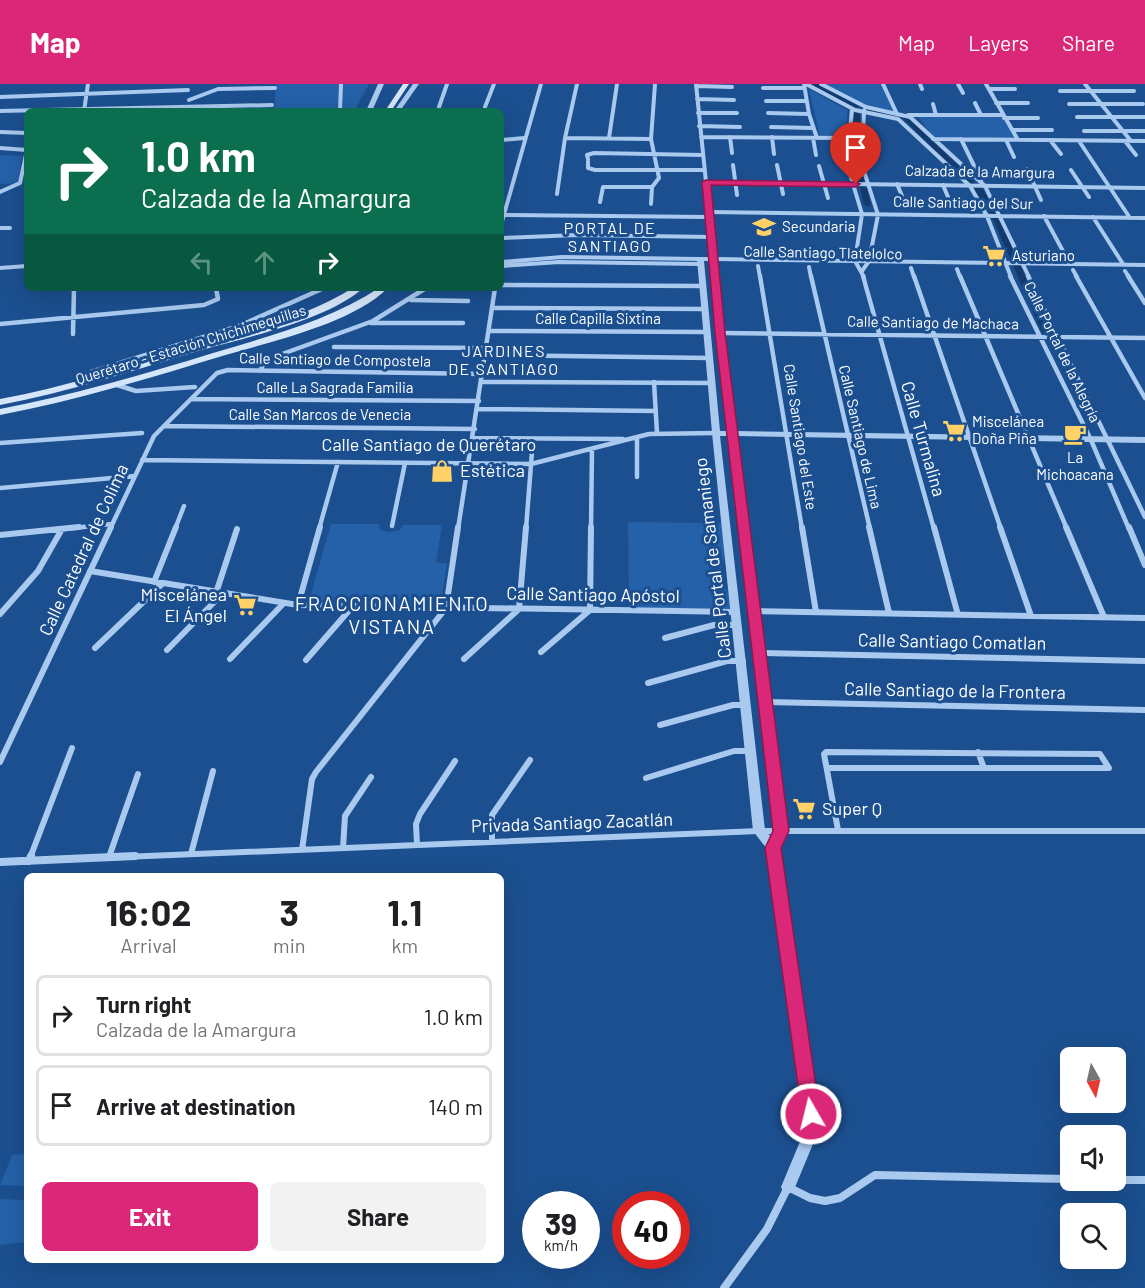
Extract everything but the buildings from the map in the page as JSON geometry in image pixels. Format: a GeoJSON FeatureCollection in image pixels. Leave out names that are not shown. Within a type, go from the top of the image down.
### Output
{"type":"FeatureCollection","features":[{"type":"Feature","properties":{"kind":"main road"},"geometry":{"type":"LineString","coordinates":[[382,108],[398,84]]}},
{"type":"Feature","properties":{"kind":"main road"},"geometry":{"type":"LineString","coordinates":[[390,108],[406,84]]}},
{"type":"Feature","properties":{"kind":"main road","name":"Querétaro - Estación Chichimequillas"},"geometry":{"type":"LineString","coordinates":[[0,402],[87,381],[291,321],[327,307],[354,291]]}},
{"type":"Feature","properties":{"kind":"main road","name":"Querétaro - Estación Chichimequillas"},"geometry":{"type":"LineString","coordinates":[[0,412],[117,385],[300,328],[348,309],[379,291]]}},
{"type":"Feature","properties":{"kind":"street"},"geometry":{"type":"LineString","coordinates":[[84,108],[84,94],[88,84]]}},
{"type":"Feature","properties":{"kind":"street"},"geometry":{"type":"LineString","coordinates":[[187,84],[190,108]]}},
{"type":"Feature","properties":{"kind":"street"},"geometry":{"type":"LineString","coordinates":[[340,108],[341,84]]}},
{"type":"Feature","properties":{"kind":"street"},"geometry":{"type":"LineString","coordinates":[[370,108],[381,84]]}},
{"type":"Feature","properties":{"kind":"street"},"geometry":{"type":"LineString","coordinates":[[399,108],[416,84]]}},
{"type":"Feature","properties":{"kind":"street"},"geometry":{"type":"LineString","coordinates":[[439,107],[447,84]]}},
{"type":"Feature","properties":{"kind":"street"},"geometry":{"type":"LineString","coordinates":[[485,107],[494,84]]}},
{"type":"Feature","properties":{"kind":"street"},"geometry":{"type":"LineString","coordinates":[[504,214],[541,84]]}},
{"type":"Feature","properties":{"kind":"street"},"geometry":{"type":"LineString","coordinates":[[557,194],[565,138],[577,84]]}},
{"type":"Feature","properties":{"kind":"street"},"geometry":{"type":"LineString","coordinates":[[609,138],[617,84]]}},
{"type":"Feature","properties":{"kind":"street"},"geometry":{"type":"LineString","coordinates":[[651,204],[652,188],[659,178],[659,170],[652,154],[651,139],[655,84]]}},
{"type":"Feature","properties":{"kind":"street"},"geometry":{"type":"LineString","coordinates":[[821,84],[866,107],[863,112],[862,165],[878,214]]}},
{"type":"Feature","properties":{"kind":"street"},"geometry":{"type":"LineString","coordinates":[[883,84],[897,114]]}},
{"type":"Feature","properties":{"kind":"street"},"geometry":{"type":"LineString","coordinates":[[920,84],[922,89]]}},
{"type":"Feature","properties":{"kind":"street"},"geometry":{"type":"LineString","coordinates":[[958,84],[963,93]]}},
{"type":"Feature","properties":{"kind":"street"},"geometry":{"type":"LineString","coordinates":[[986,84],[1018,140]]}},
{"type":"Feature","properties":{"kind":"street"},"geometry":{"type":"LineString","coordinates":[[1085,84],[1113,117],[1136,155]]}},
{"type":"Feature","properties":{"kind":"street"},"geometry":{"type":"LineString","coordinates":[[696,85],[732,87]]}},
{"type":"Feature","properties":{"kind":"street","name":"Calle Portal de Samaniego"},"geometry":{"type":"LineString","coordinates":[[696,85],[720,333],[781,831]]}},
{"type":"Feature","properties":{"kind":"street"},"geometry":{"type":"LineString","coordinates":[[804,85],[816,154]]}},
{"type":"Feature","properties":{"kind":"street"},"geometry":{"type":"LineString","coordinates":[[763,88],[804,85],[852,109]]}},
{"type":"Feature","properties":{"kind":"street"},"geometry":{"type":"LineString","coordinates":[[189,100],[218,89],[275,88]]}},
{"type":"Feature","properties":{"kind":"street"},"geometry":{"type":"LineString","coordinates":[[989,89],[1015,89]]}},
{"type":"Feature","properties":{"kind":"street"},"geometry":{"type":"LineString","coordinates":[[0,97],[188,90]]}},
{"type":"Feature","properties":{"kind":"street"},"geometry":{"type":"LineString","coordinates":[[1060,91],[1134,92]]}},
{"type":"Feature","properties":{"kind":"street"},"geometry":{"type":"LineString","coordinates":[[697,99],[734,100]]}},
{"type":"Feature","properties":{"kind":"street"},"geometry":{"type":"LineString","coordinates":[[766,100],[806,101]]}},
{"type":"Feature","properties":{"kind":"street"},"geometry":{"type":"LineString","coordinates":[[975,103],[981,115]]}},
{"type":"Feature","properties":{"kind":"street"},"geometry":{"type":"LineString","coordinates":[[996,103],[1028,103]]}},
{"type":"Feature","properties":{"kind":"street"},"geometry":{"type":"LineString","coordinates":[[933,104],[936,115]]}},
{"type":"Feature","properties":{"kind":"street"},"geometry":{"type":"LineString","coordinates":[[1070,104],[1143,104]]}},
{"type":"Feature","properties":{"kind":"street"},"geometry":{"type":"LineString","coordinates":[[210,108],[272,105]]}},
{"type":"Feature","properties":{"kind":"street","name":"Calle Portal de la Alegría"},"geometry":{"type":"LineString","coordinates":[[866,107],[912,118],[984,185],[1145,517]]}},
{"type":"Feature","properties":{"kind":"street","name":"Calle Portal de la Alegría"},"geometry":{"type":"LineString","coordinates":[[852,109],[897,119],[970,186],[987,216],[1006,266],[1091,440],[1145,566]]}},
{"type":"Feature","properties":{"kind":"street","name":"Calle Turmalina"},"geometry":{"type":"LineString","coordinates":[[852,109],[847,164],[862,214],[862,266],[958,615]]}},
{"type":"Feature","properties":{"kind":"street"},"geometry":{"type":"LineString","coordinates":[[0,111],[24,111]]}},
{"type":"Feature","properties":{"kind":"street"},"geometry":{"type":"LineString","coordinates":[[698,113],[737,113]]}},
{"type":"Feature","properties":{"kind":"street"},"geometry":{"type":"LineString","coordinates":[[768,113],[808,114]]}},
{"type":"Feature","properties":{"kind":"street"},"geometry":{"type":"LineString","coordinates":[[903,115],[1038,118]]}},
{"type":"Feature","properties":{"kind":"street"},"geometry":{"type":"LineString","coordinates":[[1077,117],[1145,117]]}},
{"type":"Feature","properties":{"kind":"street"},"geometry":{"type":"LineString","coordinates":[[699,126],[740,127]]}},
{"type":"Feature","properties":{"kind":"street"},"geometry":{"type":"LineString","coordinates":[[771,128],[813,128]]}},
{"type":"Feature","properties":{"kind":"street"},"geometry":{"type":"LineString","coordinates":[[1012,130],[1052,130]]}},
{"type":"Feature","properties":{"kind":"street"},"geometry":{"type":"LineString","coordinates":[[1084,131],[1145,132]]}},
{"type":"Feature","properties":{"kind":"street"},"geometry":{"type":"LineString","coordinates":[[0,132],[24,133]]}},
{"type":"Feature","properties":{"kind":"street"},"geometry":{"type":"LineString","coordinates":[[701,137],[848,138]]}},
{"type":"Feature","properties":{"kind":"street"},"geometry":{"type":"LineString","coordinates":[[730,137],[732,153]]}},
{"type":"Feature","properties":{"kind":"street"},"geometry":{"type":"LineString","coordinates":[[772,137],[774,154]]}},
{"type":"Feature","properties":{"kind":"street"},"geometry":{"type":"LineString","coordinates":[[504,140],[524,138]]}},
{"type":"Feature","properties":{"kind":"street"},"geometry":{"type":"LineString","coordinates":[[565,138],[651,139]]}},
{"type":"Feature","properties":{"kind":"street"},"geometry":{"type":"LineString","coordinates":[[933,139],[1145,141]]}},
{"type":"Feature","properties":{"kind":"street","name":"Calzada de la Amargura"},"geometry":{"type":"LineString","coordinates":[[962,139],[984,185]]}},
{"type":"Feature","properties":{"kind":"street"},"geometry":{"type":"LineString","coordinates":[[1006,140],[1014,157]]}},
{"type":"Feature","properties":{"kind":"street"},"geometry":{"type":"LineString","coordinates":[[1050,140],[1061,154]]}},
{"type":"Feature","properties":{"kind":"street"},"geometry":{"type":"LineString","coordinates":[[1079,141],[1130,218]]}},
{"type":"Feature","properties":{"kind":"street"},"geometry":{"type":"LineString","coordinates":[[0,148],[24,150]]}},
{"type":"Feature","properties":{"kind":"street"},"geometry":{"type":"LineString","coordinates":[[703,155],[594,153],[587,155],[591,169],[705,170]]}},
{"type":"Feature","properties":{"kind":"street"},"geometry":{"type":"LineString","coordinates":[[0,192],[12,189],[20,183],[24,164]]}},
{"type":"Feature","properties":{"kind":"street"},"geometry":{"type":"LineString","coordinates":[[733,165],[737,195]]}},
{"type":"Feature","properties":{"kind":"street"},"geometry":{"type":"LineString","coordinates":[[777,165],[783,194]]}},
{"type":"Feature","properties":{"kind":"street"},"geometry":{"type":"LineString","coordinates":[[819,166],[828,198]]}},
{"type":"Feature","properties":{"kind":"street"},"geometry":{"type":"LineString","coordinates":[[1027,169],[1041,200]]}},
{"type":"Feature","properties":{"kind":"street"},"geometry":{"type":"LineString","coordinates":[[1071,170],[1089,197]]}},
{"type":"Feature","properties":{"kind":"street","name":"Calzada de la Amargura"},"geometry":{"type":"LineString","coordinates":[[706,182],[1145,188]]}},
{"type":"Feature","properties":{"kind":"street"},"geometry":{"type":"LineString","coordinates":[[897,184],[902,196]]}},
{"type":"Feature","properties":{"kind":"street"},"geometry":{"type":"LineString","coordinates":[[943,185],[948,197]]}},
{"type":"Feature","properties":{"kind":"street"},"geometry":{"type":"LineString","coordinates":[[600,202],[603,187],[652,188]]}},
{"type":"Feature","properties":{"kind":"street","name":"Calle Santiago del Sur"},"geometry":{"type":"LineString","coordinates":[[504,214],[878,214],[1143,218]]}},
{"type":"Feature","properties":{"kind":"street","name":"Calle Turmalina"},"geometry":{"type":"LineString","coordinates":[[862,266],[878,214]]}},
{"type":"Feature","properties":{"kind":"street"},"geometry":{"type":"LineString","coordinates":[[1044,216],[1145,398]]}},
{"type":"Feature","properties":{"kind":"street"},"geometry":{"type":"LineString","coordinates":[[1093,217],[1145,303]]}},
{"type":"Feature","properties":{"kind":"street"},"geometry":{"type":"LineString","coordinates":[[1143,218],[1145,224]]}},
{"type":"Feature","properties":{"kind":"street"},"geometry":{"type":"LineString","coordinates":[[0,228],[10,228]]}},
{"type":"Feature","properties":{"kind":"street"},"geometry":{"type":"LineString","coordinates":[[504,238],[577,235],[712,237]]}},
{"type":"Feature","properties":{"kind":"street","name":"Calle Santiago Tlatelolco"},"geometry":{"type":"LineString","coordinates":[[504,262],[562,257],[700,261],[758,266],[1023,266],[1124,268],[1145,271]]}},
{"type":"Feature","properties":{"kind":"street","name":"Calle Portal de Samaniego"},"geometry":{"type":"LineString","coordinates":[[700,261],[716,434],[743,661],[759,831]]}},
{"type":"Feature","properties":{"kind":"street","name":"Calle Santiago Tlatelolco"},"geometry":{"type":"LineString","coordinates":[[504,267],[559,262],[700,261]]}},
{"type":"Feature","properties":{"kind":"street","name":"Calle Santiago Tlatelolco"},"geometry":{"type":"LineString","coordinates":[[713,262],[957,269],[1006,266]]}},
{"type":"Feature","properties":{"kind":"street","name":"Calle Santiago Tlatelolco"},"geometry":{"type":"LineString","coordinates":[[1124,268],[1145,265]]}},
{"type":"Feature","properties":{"kind":"street"},"geometry":{"type":"LineString","coordinates":[[0,268],[24,266]]}},
{"type":"Feature","properties":{"kind":"street","name":"Calle Santiago del Este"},"geometry":{"type":"LineString","coordinates":[[758,266],[816,612]]}},
{"type":"Feature","properties":{"kind":"street","name":"Calle Santiago de Lima"},"geometry":{"type":"LineString","coordinates":[[809,267],[890,613]]}},
{"type":"Feature","properties":{"kind":"street"},"geometry":{"type":"LineString","coordinates":[[911,268],[1031,616]]}},
{"type":"Feature","properties":{"kind":"street"},"geometry":{"type":"LineString","coordinates":[[957,269],[1031,439],[1104,617]]}},
{"type":"Feature","properties":{"kind":"street"},"geometry":{"type":"LineString","coordinates":[[504,285],[702,286]]}},
{"type":"Feature","properties":{"kind":"street"},"geometry":{"type":"LineString","coordinates":[[73,334],[74,291]]}},
{"type":"Feature","properties":{"kind":"street"},"geometry":{"type":"LineString","coordinates":[[0,324],[214,303],[218,299],[217,291]]}},
{"type":"Feature","properties":{"kind":"street"},"geometry":{"type":"LineString","coordinates":[[87,381],[91,372],[241,326],[292,305],[318,291]]}},
{"type":"Feature","properties":{"kind":"street"},"geometry":{"type":"LineString","coordinates":[[260,371],[264,363],[274,357],[370,323],[422,291]]}},
{"type":"Feature","properties":{"kind":"street"},"geometry":{"type":"LineString","coordinates":[[302,850],[312,779],[316,772],[446,608],[470,464],[495,291]]}},
{"type":"Feature","properties":{"kind":"street"},"geometry":{"type":"LineString","coordinates":[[411,300],[468,301]]}},
{"type":"Feature","properties":{"kind":"street"},"geometry":{"type":"LineString","coordinates":[[493,308],[704,309]]}},
{"type":"Feature","properties":{"kind":"street"},"geometry":{"type":"LineString","coordinates":[[370,323],[463,323]]}},
{"type":"Feature","properties":{"kind":"street","name":"Calle Capilla Sixtina"},"geometry":{"type":"LineString","coordinates":[[489,331],[706,332]]}},
{"type":"Feature","properties":{"kind":"street","name":"Calle Santiago de Machaca"},"geometry":{"type":"LineString","coordinates":[[720,333],[1145,338]]}},
{"type":"Feature","properties":{"kind":"street"},"geometry":{"type":"LineString","coordinates":[[334,347],[487,348]]}},
{"type":"Feature","properties":{"kind":"street"},"geometry":{"type":"LineString","coordinates":[[486,355],[709,358]]}},
{"type":"Feature","properties":{"kind":"street","name":"Calle Santiago de Compostela"},"geometry":{"type":"LineString","coordinates":[[222,371],[483,374]]}},
{"type":"Feature","properties":{"kind":"street","name":"Calle Catedral de Colima"},"geometry":{"type":"LineString","coordinates":[[0,762],[155,433],[222,371]]}},
{"type":"Feature","properties":{"kind":"street"},"geometry":{"type":"LineString","coordinates":[[482,382],[711,383]]}},
{"type":"Feature","properties":{"kind":"street"},"geometry":{"type":"LineString","coordinates":[[654,382],[657,433]]}},
{"type":"Feature","properties":{"kind":"street"},"geometry":{"type":"LineString","coordinates":[[117,385],[136,391],[195,387]]}},
{"type":"Feature","properties":{"kind":"street","name":"Calle La Sagrada Familia"},"geometry":{"type":"LineString","coordinates":[[191,399],[479,401]]}},
{"type":"Feature","properties":{"kind":"street"},"geometry":{"type":"LineString","coordinates":[[478,409],[656,411]]}},
{"type":"Feature","properties":{"kind":"street","name":"Calle San Marcos de Venecia"},"geometry":{"type":"LineString","coordinates":[[164,426],[475,429]]}},
{"type":"Feature","properties":{"kind":"street"},"geometry":{"type":"LineString","coordinates":[[0,443],[142,433]]}},
{"type":"Feature","properties":{"kind":"street","name":"Calle Santiago de Querétaro"},"geometry":{"type":"LineString","coordinates":[[142,460],[531,464],[657,433],[1145,440]]}},
{"type":"Feature","properties":{"kind":"street"},"geometry":{"type":"LineString","coordinates":[[473,438],[634,439],[638,477]]}},
{"type":"Feature","properties":{"kind":"street"},"geometry":{"type":"LineString","coordinates":[[464,659],[519,609],[533,439]]}},
{"type":"Feature","properties":{"kind":"street"},"geometry":{"type":"LineString","coordinates":[[541,652],[590,610],[592,449]]}},
{"type":"Feature","properties":{"kind":"street"},"geometry":{"type":"LineString","coordinates":[[298,605],[338,462]]}},
{"type":"Feature","properties":{"kind":"street"},"geometry":{"type":"LineString","coordinates":[[392,526],[405,463]]}},
{"type":"Feature","properties":{"kind":"street"},"geometry":{"type":"LineString","coordinates":[[0,488],[135,476]]}},
{"type":"Feature","properties":{"kind":"street"},"geometry":{"type":"LineString","coordinates":[[154,582],[184,506]]}},
{"type":"Feature","properties":{"kind":"street"},"geometry":{"type":"LineString","coordinates":[[0,535],[112,524]]}},
{"type":"Feature","properties":{"kind":"street"},"geometry":{"type":"LineString","coordinates":[[0,615],[38,571],[62,529]]}},
{"type":"Feature","properties":{"kind":"street"},"geometry":{"type":"LineString","coordinates":[[167,650],[219,594],[237,529]]}},
{"type":"Feature","properties":{"kind":"street","name":"Calle Santiago Apóstol"},"geometry":{"type":"LineString","coordinates":[[90,571],[219,594],[298,605],[737,612]]}},
{"type":"Feature","properties":{"kind":"street"},"geometry":{"type":"LineString","coordinates":[[94,648],[162,584]]}},
{"type":"Feature","properties":{"kind":"street"},"geometry":{"type":"LineString","coordinates":[[230,659],[283,604]]}},
{"type":"Feature","properties":{"kind":"street"},"geometry":{"type":"LineString","coordinates":[[306,660],[353,606]]}},
{"type":"Feature","properties":{"kind":"street"},"geometry":{"type":"LineString","coordinates":[[754,611],[1145,618]]}},
{"type":"Feature","properties":{"kind":"street"},"geometry":{"type":"LineString","coordinates":[[665,638],[714,625],[739,625]]}},
{"type":"Feature","properties":{"kind":"street","name":"Calle Santiago Comatlan"},"geometry":{"type":"LineString","coordinates":[[759,653],[1145,662]]}},
{"type":"Feature","properties":{"kind":"street"},"geometry":{"type":"LineString","coordinates":[[648,683],[727,661],[743,661]]}},
{"type":"Feature","properties":{"kind":"street","name":"Calle Santiago de la Frontera"},"geometry":{"type":"LineString","coordinates":[[765,702],[1145,710]]}},
{"type":"Feature","properties":{"kind":"street"},"geometry":{"type":"LineString","coordinates":[[660,725],[733,705],[747,705]]}},
{"type":"Feature","properties":{"kind":"street"},"geometry":{"type":"LineString","coordinates":[[29,861],[72,748]]}},
{"type":"Feature","properties":{"kind":"street"},"geometry":{"type":"LineString","coordinates":[[646,778],[734,751],[752,751]]}},
{"type":"Feature","properties":{"kind":"street"},"geometry":{"type":"LineString","coordinates":[[828,768],[1109,768],[1100,754],[826,752],[828,768],[838,830]]}},
{"type":"Feature","properties":{"kind":"street"},"geometry":{"type":"LineString","coordinates":[[978,752],[984,768]]}},
{"type":"Feature","properties":{"kind":"street"},"geometry":{"type":"LineString","coordinates":[[492,841],[492,816],[530,760]]}},
{"type":"Feature","properties":{"kind":"street"},"geometry":{"type":"LineString","coordinates":[[417,845],[416,824],[420,814],[455,761]]}},
{"type":"Feature","properties":{"kind":"street"},"geometry":{"type":"LineString","coordinates":[[191,854],[213,771]]}},
{"type":"Feature","properties":{"kind":"street"},"geometry":{"type":"LineString","coordinates":[[109,857],[138,774]]}},
{"type":"Feature","properties":{"kind":"street"},"geometry":{"type":"LineString","coordinates":[[343,848],[345,816],[371,777]]}},
{"type":"Feature","properties":{"kind":"street"},"geometry":{"type":"LineString","coordinates":[[724,1288],[767,1229],[789,1187],[812,1132],[773,848],[759,831]]}},
{"type":"Feature","properties":{"kind":"street","name":"Privada Santiago Zacatlán"},"geometry":{"type":"LineString","coordinates":[[0,862],[759,831],[1145,831]]}},
{"type":"Feature","properties":{"kind":"street"},"geometry":{"type":"LineString","coordinates":[[773,848],[781,831]]}},
{"type":"Feature","properties":{"kind":"street"},"geometry":{"type":"LineString","coordinates":[[789,1187],[807,1198],[823,1202],[846,1195],[862,1180],[874,1175],[1060,1179]]}},
{"type":"Feature","properties":{"kind":"street"},"geometry":{"type":"LineString","coordinates":[[1126,1180],[1145,1180]]}},
{"type":"Feature","properties":{"kind":"shaded area"},"geometry":{"type":"Polygon","coordinates":[[[276,84],[369,84],[356,108],[274,108],[276,84]]]}},
{"type":"Feature","properties":{"kind":"shaded area"},"geometry":{"type":"Polygon","coordinates":[[[825,84],[881,84],[894,112],[866,107],[825,84]]]}},
{"type":"Feature","properties":{"kind":"shaded area"},"geometry":{"type":"Polygon","coordinates":[[[809,89],[847,110],[847,136],[820,136],[809,89]]]}},
{"type":"Feature","properties":{"kind":"shaded area"},"geometry":{"type":"Polygon","coordinates":[[[918,116],[1005,116],[1018,139],[934,138],[918,116]]]}},
{"type":"Feature","properties":{"kind":"shaded area"},"geometry":{"type":"Polygon","coordinates":[[[0,155],[22,156],[18,183],[0,184],[0,155]]]}},
{"type":"Feature","properties":{"kind":"shaded area"},"geometry":{"type":"Polygon","coordinates":[[[628,522],[724,523],[726,553],[721,569],[723,585],[730,596],[731,608],[629,608],[628,522]]]}},
{"type":"Feature","properties":{"kind":"shaded area"},"geometry":{"type":"Polygon","coordinates":[[[331,524],[379,524],[380,530],[389,532],[400,530],[403,525],[442,525],[436,563],[447,563],[441,603],[309,601],[331,524]]]}},
{"type":"Feature","properties":{"kind":"shaded area"},"geometry":{"type":"Polygon","coordinates":[[[24,1154],[24,1186],[0,1185],[12,1155],[24,1154]]]}},
{"type":"Feature","properties":{"kind":"shaded area"},"geometry":{"type":"Polygon","coordinates":[[[0,1199],[24,1200],[24,1242],[0,1245],[0,1199]]]}},
{"type":"Feature","properties":{"kind":"waterway"},"geometry":{"type":"LineString","coordinates":[[813,84],[857,107]]}},
{"type":"Feature","properties":{"kind":"waterway"},"geometry":{"type":"LineString","coordinates":[[863,109],[906,118],[971,183]]}},
{"type":"Feature","properties":{"kind":"waterway"},"geometry":{"type":"LineString","coordinates":[[857,111],[856,166],[861,182]]}},
{"type":"Feature","properties":{"kind":"waterway"},"geometry":{"type":"LineString","coordinates":[[977,187],[994,215]]}},
{"type":"Feature","properties":{"kind":"waterway"},"geometry":{"type":"LineString","coordinates":[[863,188],[868,205]]}},
{"type":"Feature","properties":{"kind":"waterway"},"geometry":{"type":"LineString","coordinates":[[995,218],[1046,332]]}},
{"type":"Feature","properties":{"kind":"place","name":"Secundaria"},"geometry":{"type":"Point","coordinates":[764,227]}},
{"type":"Feature","properties":{"kind":"place","name":"Asturiano"},"geometry":{"type":"Point","coordinates":[994,256]}},
{"type":"Feature","properties":{"kind":"place","name":"Miscelánea Doña Piña"},"geometry":{"type":"Point","coordinates":[954,431]}},
{"type":"Feature","properties":{"kind":"place","name":"La Michoacana"},"geometry":{"type":"Point","coordinates":[1075,434]}},
{"type":"Feature","properties":{"kind":"place","name":"Estética"},"geometry":{"type":"Point","coordinates":[442,471]}},
{"type":"Feature","properties":{"kind":"place","name":"Miscelánea El Ángel"},"geometry":{"type":"Point","coordinates":[245,605]}},
{"type":"Feature","properties":{"kind":"place","name":"Super Q"},"geometry":{"type":"Point","coordinates":[804,809]}},
{"type":"Feature","properties":{"kind":"district","name":"PORTAL DE SANTIAGO"},"geometry":{"type":"Point","coordinates":[610,237]}},
{"type":"Feature","properties":{"kind":"district","name":"JARDINES DE SANTIAGO"},"geometry":{"type":"Point","coordinates":[504,360]}},
{"type":"Feature","properties":{"kind":"district","name":"FRACCIONAMIENTO VISTANA"},"geometry":{"type":"Point","coordinates":[392,616]}},
{"type":"Feature","properties":{"kind":"route"},"geometry":{"type":"LineString","coordinates":[[811,1114],[773,848],[781,831],[720,333],[706,182],[856,184]]}}]}
